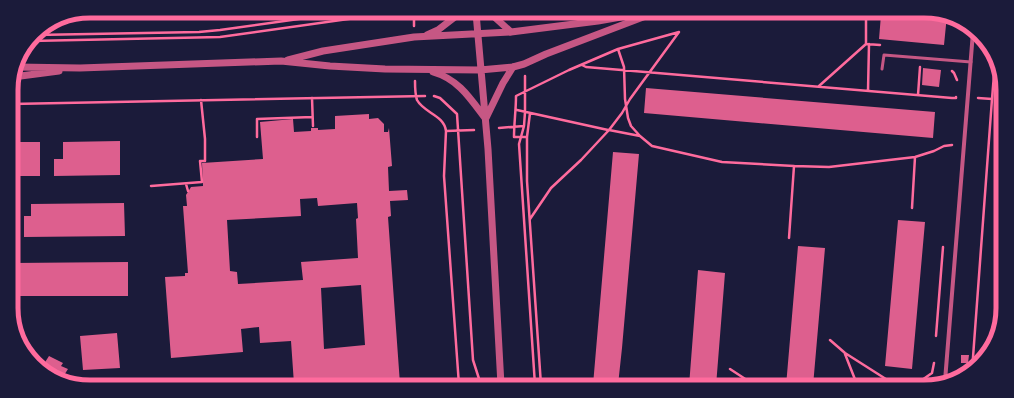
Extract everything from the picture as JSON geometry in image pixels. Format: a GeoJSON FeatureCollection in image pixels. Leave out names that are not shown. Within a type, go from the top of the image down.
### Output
{"type":"FeatureCollection","features":[{"type":"Feature","properties":{"kind":"street"},"geometry":{"type":"LineString","coordinates":[[425,36],[438,30],[454,18]]}},
{"type":"Feature","properties":{"kind":"street"},"geometry":{"type":"LineString","coordinates":[[476,18],[480,70],[486,118],[501,380]]}},
{"type":"Feature","properties":{"kind":"street"},"geometry":{"type":"LineString","coordinates":[[496,18],[511,32]]}},
{"type":"Feature","properties":{"kind":"street"},"geometry":{"type":"LineString","coordinates":[[281,61],[344,48],[425,36],[511,32],[615,18]]}},
{"type":"Feature","properties":{"kind":"street"},"geometry":{"type":"LineString","coordinates":[[22,67],[80,68],[281,61],[330,66],[480,70],[513,67],[641,18]]}},
{"type":"Feature","properties":{"kind":"street"},"geometry":{"type":"LineString","coordinates":[[945,377],[973,37]]}},
{"type":"Feature","properties":{"kind":"street"},"geometry":{"type":"LineString","coordinates":[[486,118],[503,83],[513,67]]}},
{"type":"Feature","properties":{"kind":"street"},"geometry":{"type":"LineString","coordinates":[[19,76],[80,68]]}},
{"type":"Feature","properties":{"kind":"street"},"geometry":{"type":"LineString","coordinates":[[425,69],[442,74],[451,79],[466,93],[486,118]]}},
{"type":"Feature","properties":{"kind":"lane"},"geometry":{"type":"LineString","coordinates":[[882,69],[884,55],[971,62]]}},
{"type":"Feature","properties":{"kind":"path"},"geometry":{"type":"LineString","coordinates":[[44,35],[199,32],[306,18]]}},
{"type":"Feature","properties":{"kind":"path"},"geometry":{"type":"LineString","coordinates":[[38,41],[220,37],[350,18]]}},
{"type":"Feature","properties":{"kind":"path"},"geometry":{"type":"LineString","coordinates":[[866,18],[868,91]]}},
{"type":"Feature","properties":{"kind":"path"},"geometry":{"type":"LineString","coordinates":[[527,137],[514,137],[516,96],[618,49],[679,32],[609,130],[581,160],[551,188],[530,220]]}},
{"type":"Feature","properties":{"kind":"path"},"geometry":{"type":"LineString","coordinates":[[819,87],[868,44],[884,46]]}},
{"type":"Feature","properties":{"kind":"path"},"geometry":{"type":"LineString","coordinates":[[618,49],[624,70],[626,107],[631,126],[652,146],[722,162],[829,167],[915,157],[944,146],[952,145]]}},
{"type":"Feature","properties":{"kind":"path"},"geometry":{"type":"LineString","coordinates":[[949,61],[948,69],[954,73],[958,82]]}},
{"type":"Feature","properties":{"kind":"path"},"geometry":{"type":"LineString","coordinates":[[582,65],[586,67],[819,87],[956,98],[956,96],[992,99]]}},
{"type":"Feature","properties":{"kind":"path"},"geometry":{"type":"LineString","coordinates":[[918,95],[920,66],[927,67]]}},
{"type":"Feature","properties":{"kind":"path"},"geometry":{"type":"LineString","coordinates":[[973,361],[994,73]]}},
{"type":"Feature","properties":{"kind":"path"},"geometry":{"type":"LineString","coordinates":[[18,104],[425,96]]}},
{"type":"Feature","properties":{"kind":"path"},"geometry":{"type":"LineString","coordinates":[[434,96],[440,98],[457,114],[473,360],[479,380]]}},
{"type":"Feature","properties":{"kind":"path"},"geometry":{"type":"LineString","coordinates":[[312,98],[313,126]]}},
{"type":"Feature","properties":{"kind":"path"},"geometry":{"type":"LineString","coordinates":[[151,186],[202,182],[200,161],[205,161],[205,146],[201,100]]}},
{"type":"Feature","properties":{"kind":"path"},"geometry":{"type":"LineString","coordinates":[[516,110],[640,136]]}},
{"type":"Feature","properties":{"kind":"path"},"geometry":{"type":"LineString","coordinates":[[530,113],[527,137],[527,181],[541,380]]}},
{"type":"Feature","properties":{"kind":"path"},"geometry":{"type":"LineString","coordinates":[[257,138],[256,119],[312,117]]}},
{"type":"Feature","properties":{"kind":"path"},"geometry":{"type":"LineString","coordinates":[[524,126],[519,144],[535,380]]}},
{"type":"Feature","properties":{"kind":"path"},"geometry":{"type":"LineString","coordinates":[[446,131],[444,176],[459,380]]}},
{"type":"Feature","properties":{"kind":"path"},"geometry":{"type":"LineString","coordinates":[[912,208],[915,157]]}},
{"type":"Feature","properties":{"kind":"path"},"geometry":{"type":"LineString","coordinates":[[789,238],[794,166]]}},
{"type":"Feature","properties":{"kind":"path"},"geometry":{"type":"LineString","coordinates":[[186,184],[188,191]]}},
{"type":"Feature","properties":{"kind":"path"},"geometry":{"type":"LineString","coordinates":[[936,337],[943,244]]}},
{"type":"Feature","properties":{"kind":"path"},"geometry":{"type":"LineString","coordinates":[[830,340],[845,353],[887,380]]}},
{"type":"Feature","properties":{"kind":"path"},"geometry":{"type":"LineString","coordinates":[[845,353],[856,380]]}},
{"type":"Feature","properties":{"kind":"path"},"geometry":{"type":"LineString","coordinates":[[922,380],[932,373],[934,360]]}},
{"type":"Feature","properties":{"kind":"path"},"geometry":{"type":"LineString","coordinates":[[730,369],[746,379]]}},
{"type":"Feature","properties":{"kind":"building"},"geometry":{"type":"Polygon","coordinates":[[[881,18],[924,18],[946,22],[944,45],[879,39],[881,18]]]}},
{"type":"Feature","properties":{"kind":"building"},"geometry":{"type":"Polygon","coordinates":[[[923,68],[941,70],[939,87],[922,85],[923,68]]]}},
{"type":"Feature","properties":{"kind":"building"},"geometry":{"type":"Polygon","coordinates":[[[646,88],[935,112],[933,138],[644,113],[646,88]]]}},
{"type":"Feature","properties":{"kind":"building"},"geometry":{"type":"Polygon","coordinates":[[[369,114],[369,119],[378,118],[384,124],[384,132],[388,132],[389,128],[392,166],[388,167],[389,191],[407,190],[408,200],[390,201],[391,216],[388,217],[400,380],[294,380],[291,341],[260,343],[259,327],[241,329],[243,352],[171,358],[165,277],[185,276],[185,273],[188,273],[183,206],[187,206],[186,195],[191,187],[203,186],[202,163],[263,159],[260,122],[293,119],[294,132],[311,131],[311,128],[318,128],[318,130],[335,129],[335,116],[369,114]],[[317,198],[300,199],[301,216],[227,220],[230,271],[237,272],[238,284],[303,280],[301,262],[358,258],[356,219],[358,218],[357,203],[318,206],[317,198]],[[361,285],[321,288],[324,349],[365,345],[361,285]]]}},
{"type":"Feature","properties":{"kind":"building"},"geometry":{"type":"Polygon","coordinates":[[[120,141],[120,175],[54,176],[54,159],[63,159],[63,142],[120,141]]]}},
{"type":"Feature","properties":{"kind":"building"},"geometry":{"type":"Polygon","coordinates":[[[18,142],[40,142],[40,176],[18,176],[18,142]]]}},
{"type":"Feature","properties":{"kind":"building"},"geometry":{"type":"Polygon","coordinates":[[[613,152],[639,154],[619,380],[593,380],[613,152]]]}},
{"type":"Feature","properties":{"kind":"building"},"geometry":{"type":"Polygon","coordinates":[[[124,203],[125,236],[24,237],[24,216],[31,216],[31,204],[124,203]]]}},
{"type":"Feature","properties":{"kind":"building"},"geometry":{"type":"Polygon","coordinates":[[[898,220],[925,222],[912,369],[885,366],[898,220]]]}},
{"type":"Feature","properties":{"kind":"building"},"geometry":{"type":"Polygon","coordinates":[[[798,246],[825,248],[814,380],[787,380],[798,246]]]}},
{"type":"Feature","properties":{"kind":"building"},"geometry":{"type":"Polygon","coordinates":[[[128,262],[128,296],[18,296],[18,263],[128,262]]]}},
{"type":"Feature","properties":{"kind":"building"},"geometry":{"type":"Polygon","coordinates":[[[698,270],[725,273],[716,380],[689,380],[698,270]]]}},
{"type":"Feature","properties":{"kind":"building"},"geometry":{"type":"Polygon","coordinates":[[[117,333],[120,368],[83,370],[80,336],[117,333]]]}},
{"type":"Feature","properties":{"kind":"building"},"geometry":{"type":"Polygon","coordinates":[[[961,355],[969,355],[968,363],[961,363],[961,355]]]}},
{"type":"Feature","properties":{"kind":"building"},"geometry":{"type":"Polygon","coordinates":[[[49,356],[63,363],[61,366],[68,369],[64,375],[58,373],[44,363],[49,356]]]}}]}
